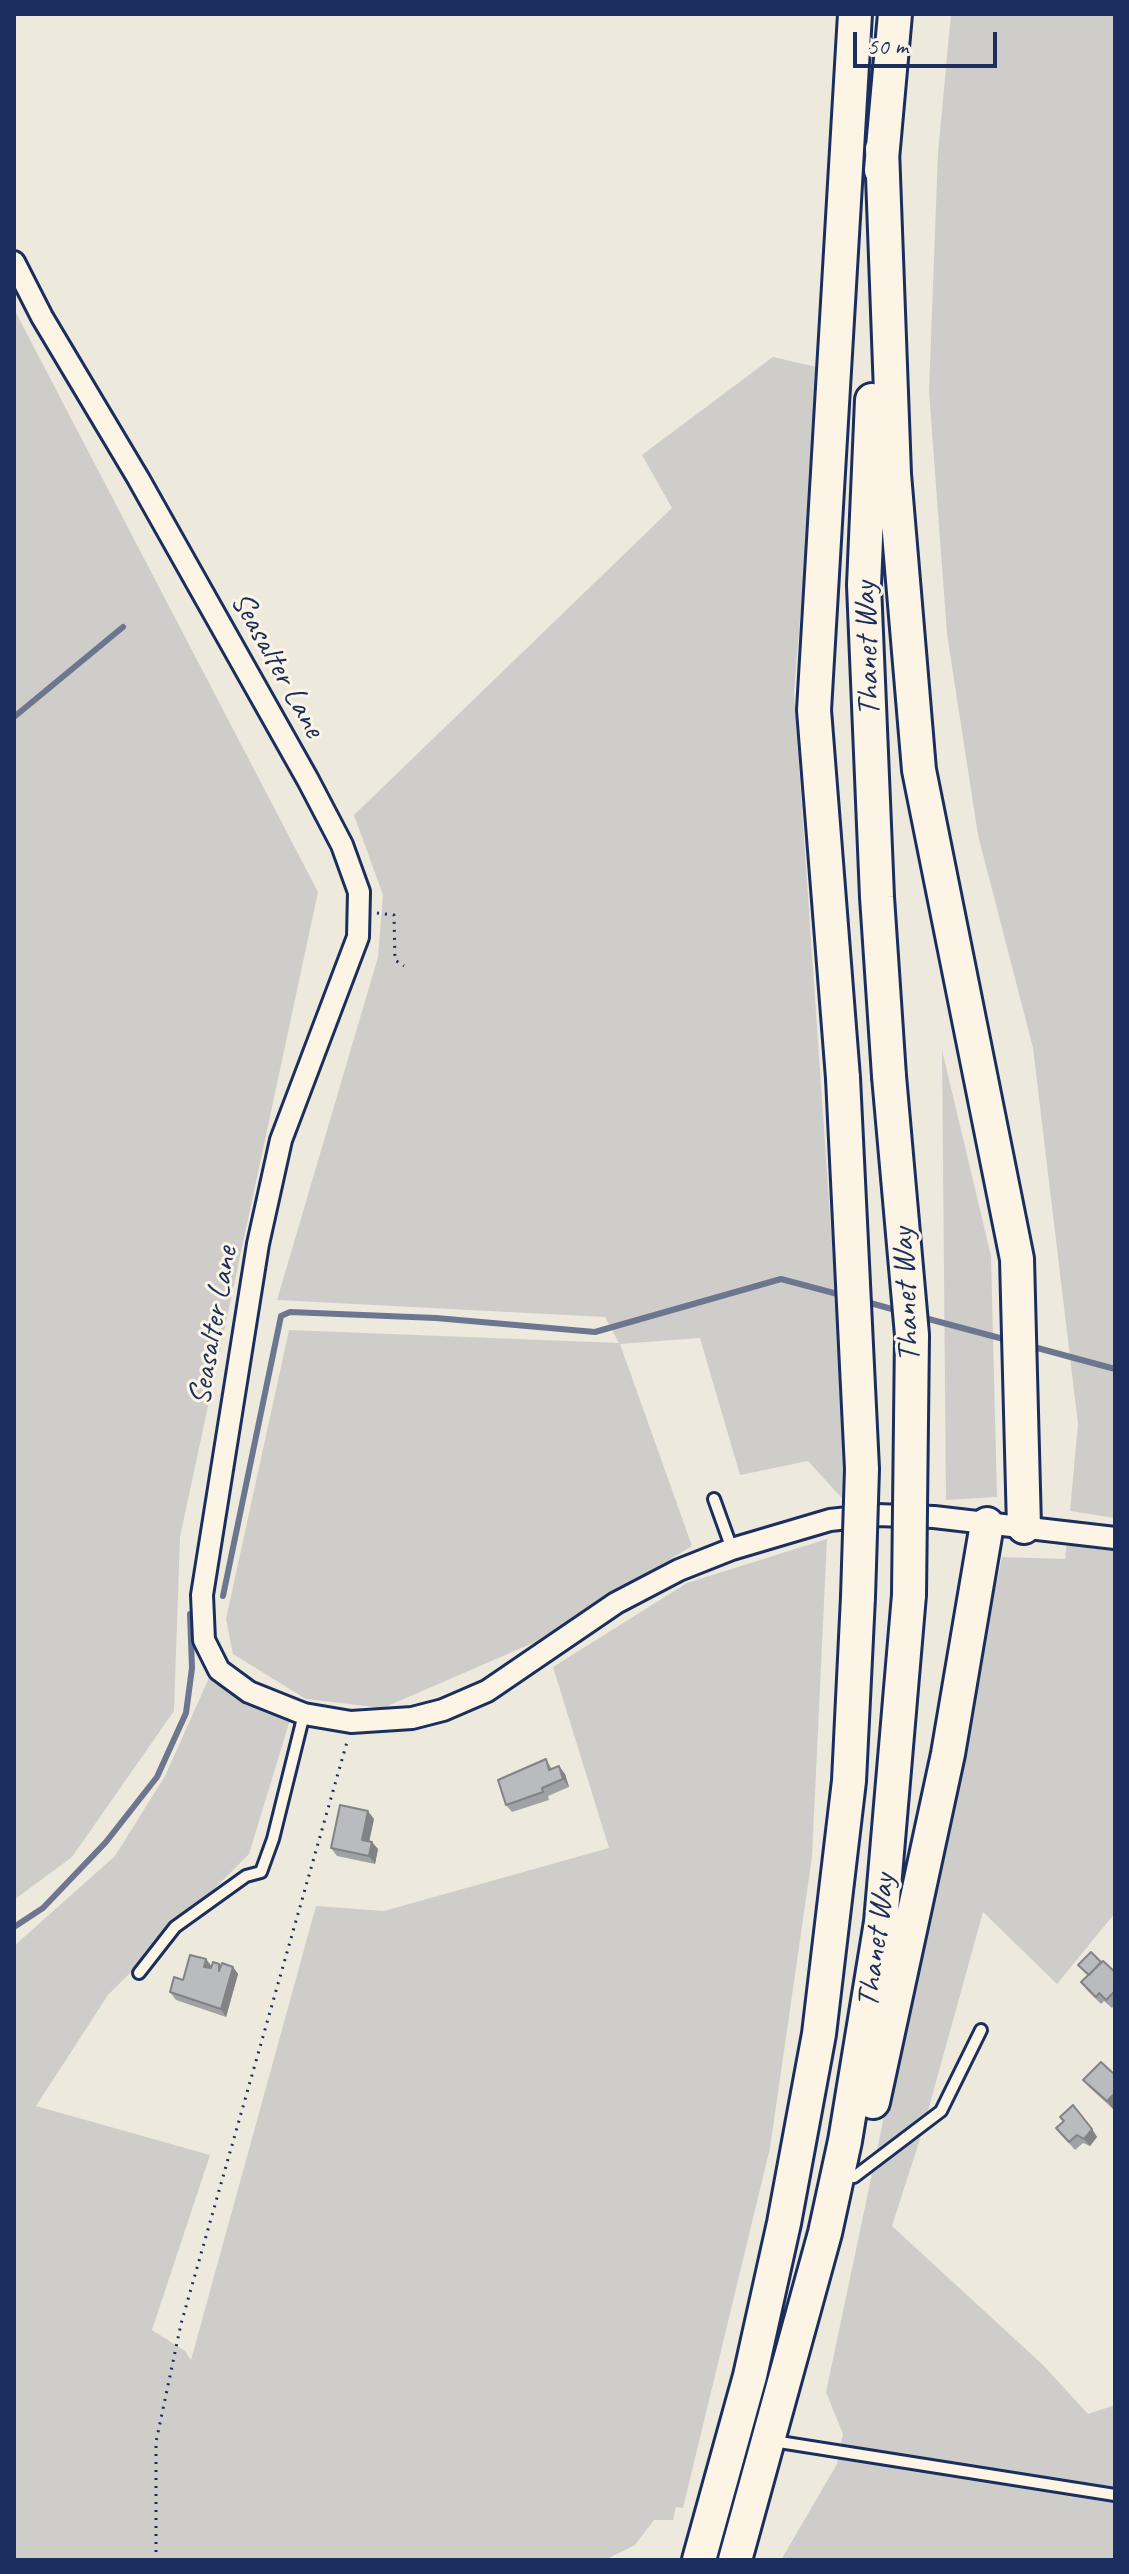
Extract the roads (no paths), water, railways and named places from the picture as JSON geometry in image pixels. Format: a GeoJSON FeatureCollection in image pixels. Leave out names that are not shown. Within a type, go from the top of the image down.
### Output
{"type":"FeatureCollection","features":[{"type":"Feature","properties":{"kind":"highway","name":"Thanet Way"},"geometry":{"type":"LineString","coordinates":[[699,2560],[757,2345],[819,2034],[849,1781],[862,1469],[852,1214],[814,710],[855,14]]}},
{"type":"Feature","properties":{"kind":"highway","name":"Thanet Way"},"geometry":{"type":"LineString","coordinates":[[735,2560],[806,2302],[845,2141],[879,1937],[909,1595],[912,1335],[877,897],[864,585],[882,149],[895,14]]}},
{"type":"Feature","properties":{"kind":"highway"},"geometry":{"type":"LineString","coordinates":[[882,149],[894,474],[919,770],[1017,1259],[1024,1527]]}},
{"type":"Feature","properties":{"kind":"highway"},"geometry":{"type":"LineString","coordinates":[[806,2302],[843,2220],[890,2031],[945,1769],[987,1524]]}},
{"type":"Feature","properties":{"kind":"street","name":"Seasalter Lane"},"geometry":{"type":"LineString","coordinates":[[14,262],[342,845],[353,870],[361,911],[353,951],[301,1081],[272,1177],[241,1341],[202,1595],[204,1640],[219,1670],[249,1692],[304,1714],[351,1722],[412,1718],[468,1701],[512,1675],[616,1603],[732,1549],[830,1520],[876,1515],[934,1517],[1115,1538]]}},
{"type":"Feature","properties":{"kind":"lane"},"geometry":{"type":"LineString","coordinates":[[714,1499],[732,1549]]}},
{"type":"Feature","properties":{"kind":"lane"},"geometry":{"type":"LineString","coordinates":[[139,1973],[175,1927],[246,1876],[261,1872],[304,1714]]}},
{"type":"Feature","properties":{"kind":"lane"},"geometry":{"type":"LineString","coordinates":[[854,2177],[941,2111],[981,2030]]}},
{"type":"Feature","properties":{"kind":"lane"},"geometry":{"type":"LineString","coordinates":[[769,2441],[1115,2495]]}},
{"type":"Feature","properties":{"kind":"waterway"},"geometry":{"type":"LineString","coordinates":[[14,717],[123,627]]}},
{"type":"Feature","properties":{"kind":"waterway"},"geometry":{"type":"LineString","coordinates":[[223,1596],[281,1316],[290,1312],[436,1318],[595,1332],[781,1279],[845,1296]]}},
{"type":"Feature","properties":{"kind":"waterway"},"geometry":{"type":"LineString","coordinates":[[863,1301],[899,1311]]}},
{"type":"Feature","properties":{"kind":"waterway"},"geometry":{"type":"LineString","coordinates":[[921,1317],[1011,1341]]}},
{"type":"Feature","properties":{"kind":"waterway"},"geometry":{"type":"LineString","coordinates":[[1030,1346],[1115,1369]]}},
{"type":"Feature","properties":{"kind":"waterway"},"geometry":{"type":"LineString","coordinates":[[14,1927],[43,1908],[106,1842],[157,1777],[186,1713],[192,1668],[190,1614]]}}]}
